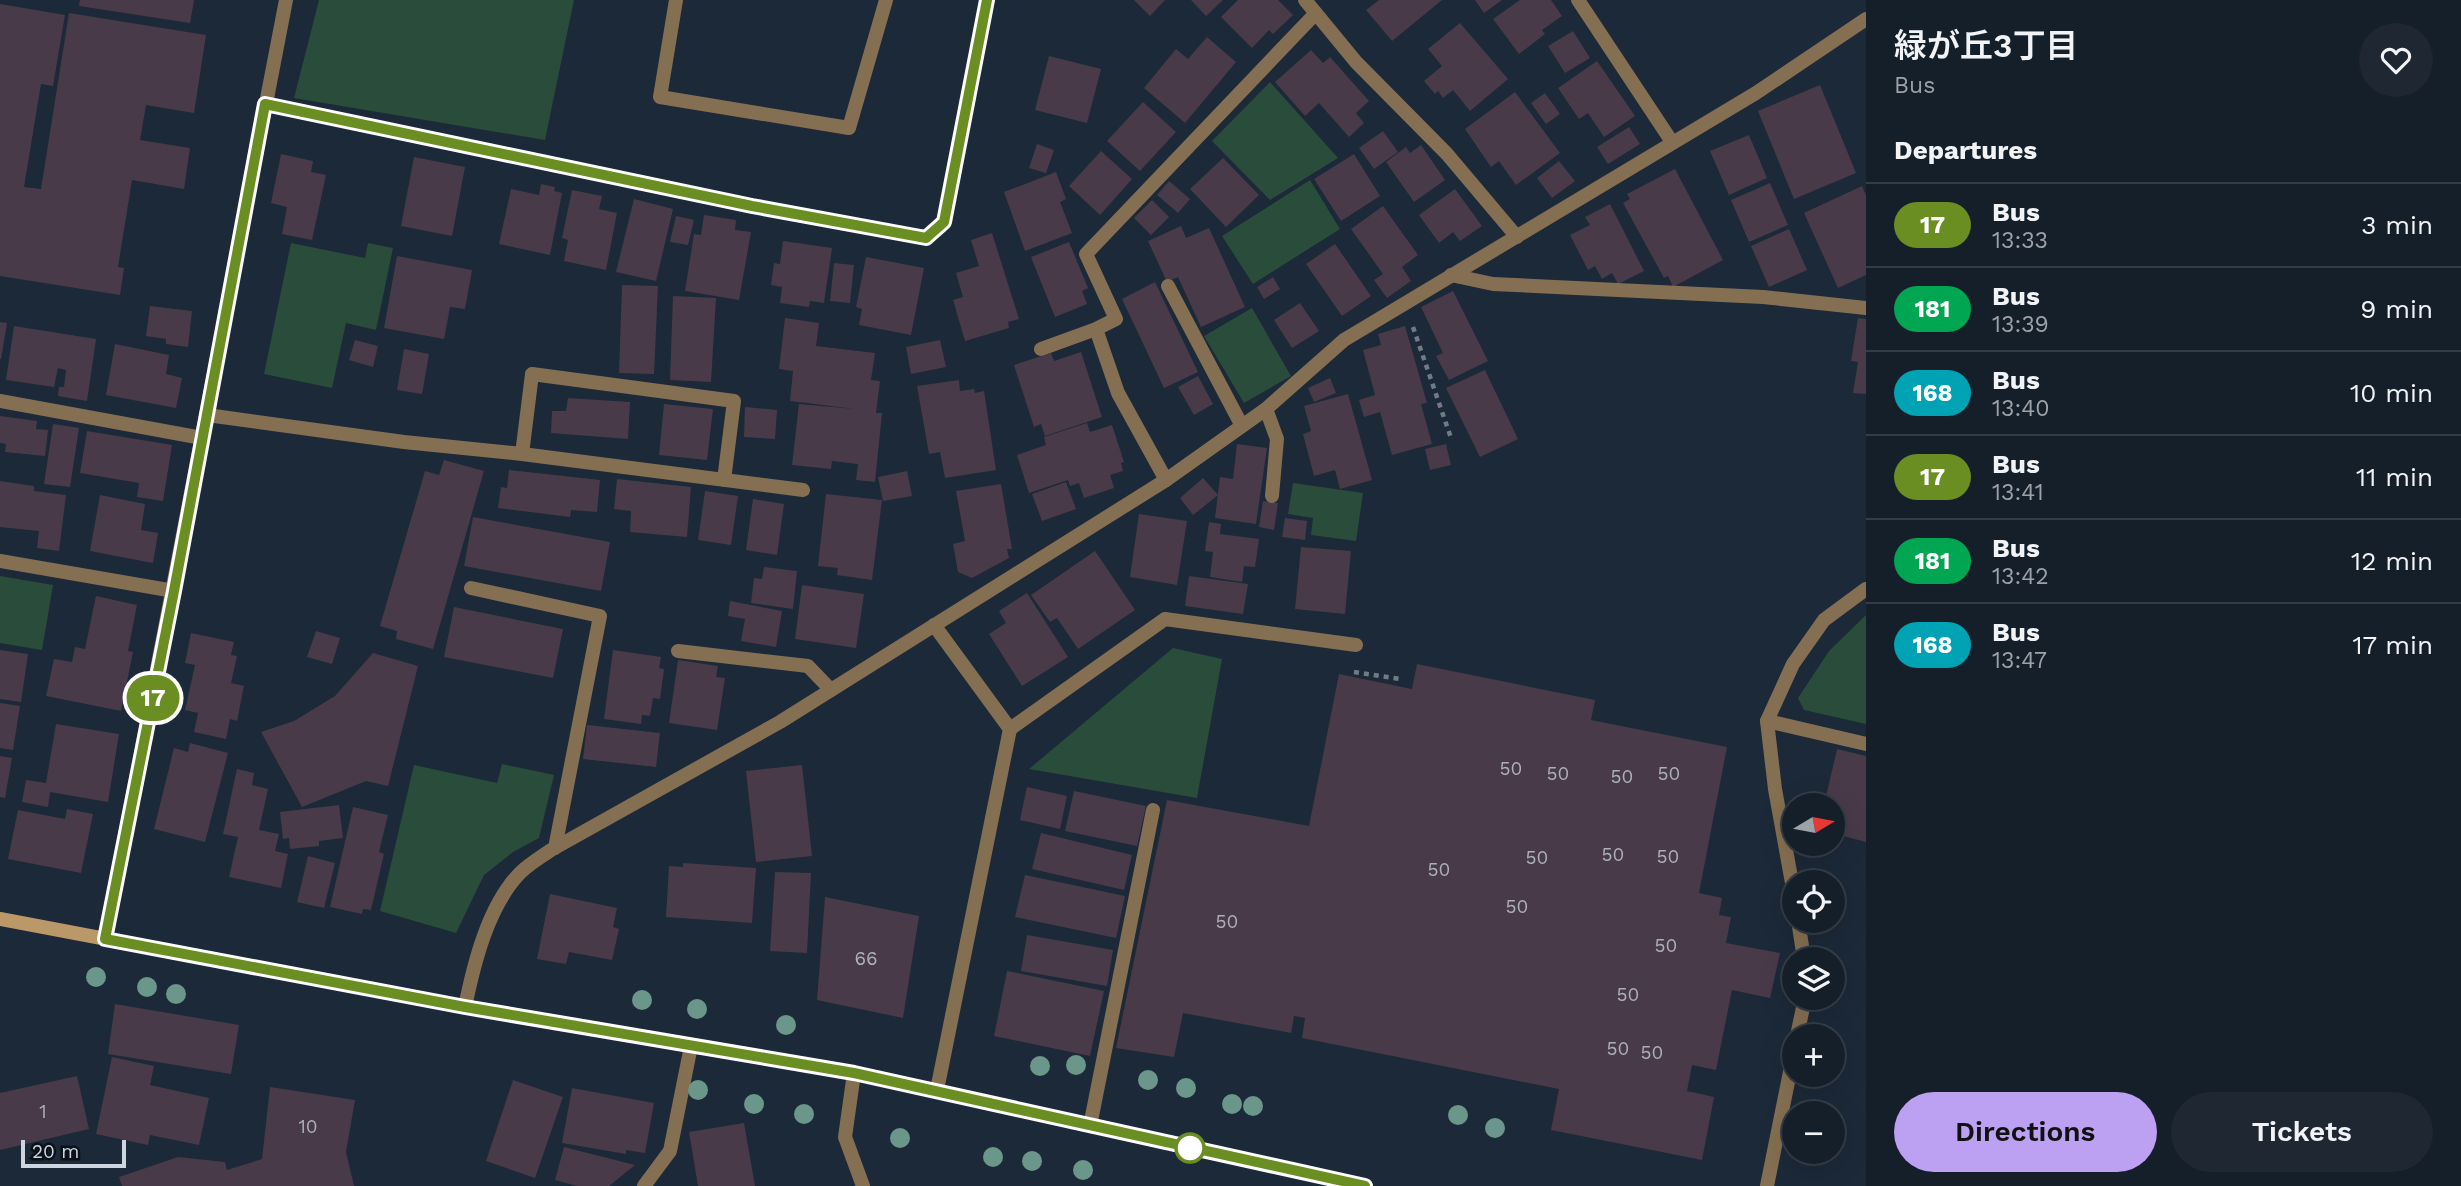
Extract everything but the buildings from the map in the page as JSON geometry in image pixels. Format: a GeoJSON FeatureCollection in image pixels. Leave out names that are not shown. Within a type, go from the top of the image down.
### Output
{"type":"FeatureCollection","features":[{"type":"Feature","properties":{"kind":"street"},"geometry":{"type":"LineString","coordinates":[[105,939],[286,0]]}},
{"type":"Feature","properties":{"kind":"street"},"geometry":{"type":"LineString","coordinates":[[676,0],[660,97],[849,128],[886,0]]}},
{"type":"Feature","properties":{"kind":"street"},"geometry":{"type":"LineString","coordinates":[[265,104],[752,206],[926,238],[944,222],[987,0]]}},
{"type":"Feature","properties":{"kind":"street"},"geometry":{"type":"LineString","coordinates":[[1305,0],[1356,62],[1447,154],[1517,237]]}},
{"type":"Feature","properties":{"kind":"street"},"geometry":{"type":"LineString","coordinates":[[1578,0],[1672,142]]}},
{"type":"Feature","properties":{"kind":"street"},"geometry":{"type":"LineString","coordinates":[[1041,349],[1116,319],[1087,254],[1316,13]]}},
{"type":"Feature","properties":{"kind":"street"},"geometry":{"type":"LineString","coordinates":[[465,1007],[475,959],[501,899],[521,872],[555,848],[779,722],[1166,480],[1266,409],[1344,340],[1756,93],[1866,19]]}},
{"type":"Feature","properties":{"kind":"street"},"geometry":{"type":"LineString","coordinates":[[1451,275],[1493,284],[1763,297],[1866,307]]}},
{"type":"Feature","properties":{"kind":"street"},"geometry":{"type":"LineString","coordinates":[[1168,286],[1241,426]]}},
{"type":"Feature","properties":{"kind":"street"},"geometry":{"type":"LineString","coordinates":[[1096,328],[1118,393],[1166,480]]}},
{"type":"Feature","properties":{"kind":"street"},"geometry":{"type":"LineString","coordinates":[[522,454],[532,374],[734,401],[724,480]]}},
{"type":"Feature","properties":{"kind":"street"},"geometry":{"type":"LineString","coordinates":[[0,401],[202,438]]}},
{"type":"Feature","properties":{"kind":"street"},"geometry":{"type":"LineString","coordinates":[[1266,409],[1277,439],[1272,496]]}},
{"type":"Feature","properties":{"kind":"street"},"geometry":{"type":"LineString","coordinates":[[207,415],[404,442],[522,454],[803,490]]}},
{"type":"Feature","properties":{"kind":"street"},"geometry":{"type":"LineString","coordinates":[[0,561],[174,591]]}},
{"type":"Feature","properties":{"kind":"street"},"geometry":{"type":"LineString","coordinates":[[471,589],[600,616],[555,848]]}},
{"type":"Feature","properties":{"kind":"street"},"geometry":{"type":"LineString","coordinates":[[1790,870],[1775,789],[1767,721],[1793,664],[1824,620],[1866,589]]}},
{"type":"Feature","properties":{"kind":"street"},"geometry":{"type":"LineString","coordinates":[[937,1090],[1010,729],[1165,620],[1356,645]]}},
{"type":"Feature","properties":{"kind":"street"},"geometry":{"type":"LineString","coordinates":[[934,625],[1010,729]]}},
{"type":"Feature","properties":{"kind":"street"},"geometry":{"type":"LineString","coordinates":[[678,650],[808,666],[831,690]]}},
{"type":"Feature","properties":{"kind":"street"},"geometry":{"type":"LineString","coordinates":[[1767,721],[1866,744]]}},
{"type":"Feature","properties":{"kind":"street"},"geometry":{"type":"LineString","coordinates":[[1090,1126],[1153,810]]}},
{"type":"Feature","properties":{"kind":"street"},"geometry":{"type":"LineString","coordinates":[[0,919],[465,1007],[854,1073],[1365,1186]]}},
{"type":"Feature","properties":{"kind":"street"},"geometry":{"type":"LineString","coordinates":[[645,1186],[670,1152],[691,1046]]}},
{"type":"Feature","properties":{"kind":"street"},"geometry":{"type":"LineString","coordinates":[[854,1073],[845,1137],[863,1186]]}},
{"type":"Feature","properties":{"kind":"street"},"geometry":{"type":"LineString","coordinates":[[1767,1186],[1787,1087]]}},
{"type":"Feature","properties":{"kind":"path"},"geometry":{"type":"LineString","coordinates":[[1405,303],[1451,438]]}},
{"type":"Feature","properties":{"kind":"green space"},"geometry":{"type":"Polygon","coordinates":[[[319,0],[574,0],[545,140],[294,98],[319,0]]]}},
{"type":"Feature","properties":{"kind":"green space"},"geometry":{"type":"Polygon","coordinates":[[[1270,82],[1338,158],[1270,200],[1212,141],[1270,82]]]}},
{"type":"Feature","properties":{"kind":"green space"},"geometry":{"type":"Polygon","coordinates":[[[1310,180],[1340,229],[1253,284],[1222,236],[1310,180]]]}},
{"type":"Feature","properties":{"kind":"green space"},"geometry":{"type":"Polygon","coordinates":[[[291,243],[365,258],[368,243],[393,248],[376,330],[346,323],[332,388],[264,374],[291,243]]]}},
{"type":"Feature","properties":{"kind":"green space"},"geometry":{"type":"Polygon","coordinates":[[[1252,308],[1291,376],[1244,403],[1204,336],[1252,308]]]}},
{"type":"Feature","properties":{"kind":"green space"},"geometry":{"type":"Polygon","coordinates":[[[1293,483],[1363,493],[1356,541],[1311,535],[1313,518],[1288,514],[1293,483]]]}},
{"type":"Feature","properties":{"kind":"green space"},"geometry":{"type":"Polygon","coordinates":[[[0,576],[53,585],[42,650],[0,643],[0,576]]]}},
{"type":"Feature","properties":{"kind":"green space"},"geometry":{"type":"Polygon","coordinates":[[[1866,615],[1866,724],[1804,710],[1798,698],[1829,651],[1866,615]]]}},
{"type":"Feature","properties":{"kind":"green space"},"geometry":{"type":"Polygon","coordinates":[[[1173,648],[1222,659],[1197,798],[1029,769],[1173,648]]]}},
{"type":"Feature","properties":{"kind":"green space"},"geometry":{"type":"Polygon","coordinates":[[[502,764],[554,775],[539,838],[513,852],[484,875],[456,933],[380,911],[414,765],[497,783],[502,764]]]}},
{"type":"Feature","properties":{"kind":"bus line","name":"17"},"geometry":{"type":"LineString","coordinates":[[987,0],[944,222],[926,238],[752,206],[265,104],[174,591],[105,939],[465,1007],[854,1073],[1365,1186]]}}]}
